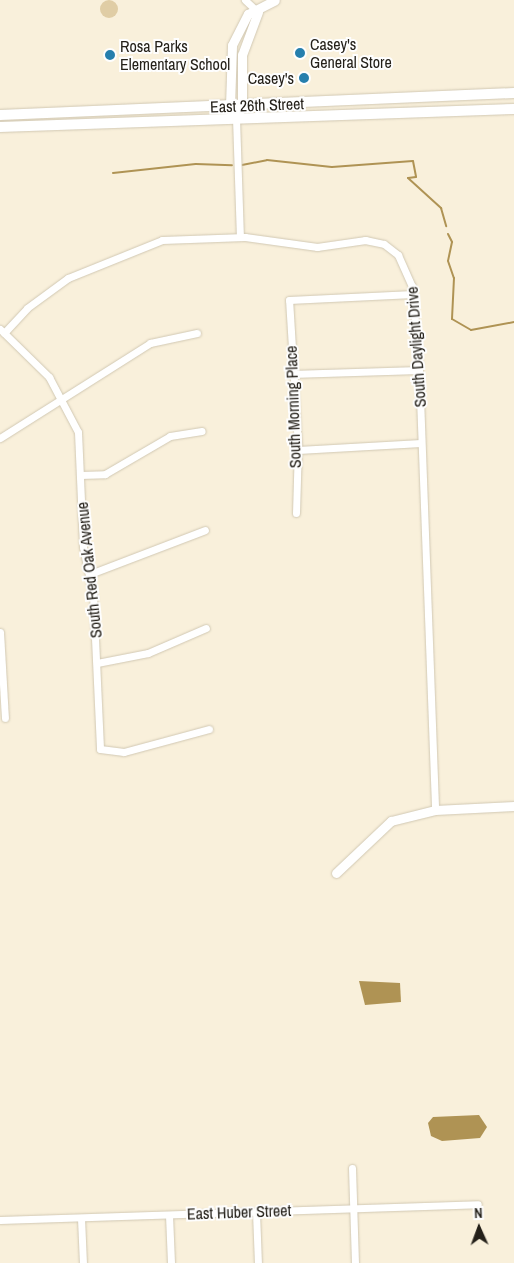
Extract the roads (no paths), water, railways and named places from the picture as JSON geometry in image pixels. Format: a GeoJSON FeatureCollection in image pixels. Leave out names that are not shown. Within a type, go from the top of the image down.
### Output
{"type":"FeatureCollection","features":[{"type":"Feature","properties":{"kind":"main road","name":"East 26th Street"},"geometry":{"type":"LineString","coordinates":[[0,115],[514,93]]}},
{"type":"Feature","properties":{"kind":"main road","name":"East 26th Street"},"geometry":{"type":"LineString","coordinates":[[0,127],[514,108]]}},
{"type":"Feature","properties":{"kind":"street"},"geometry":{"type":"LineString","coordinates":[[245,0],[258,12]]}},
{"type":"Feature","properties":{"kind":"street"},"geometry":{"type":"LineString","coordinates":[[240,237],[236,118],[230,106],[232,45],[248,14],[258,12],[275,0]]}},
{"type":"Feature","properties":{"kind":"street"},"geometry":{"type":"LineString","coordinates":[[236,118],[242,106],[242,55],[258,12]]}},
{"type":"Feature","properties":{"kind":"street","name":"South Daylight Drive"},"geometry":{"type":"LineString","coordinates":[[2,331],[60,284],[137,248],[171,239],[240,237],[317,247],[365,240],[384,244],[408,270],[413,294],[419,370],[435,810]]}},
{"type":"Feature","properties":{"kind":"street","name":"South Morning Place"},"geometry":{"type":"LineString","coordinates":[[296,513],[298,450],[291,374],[289,300],[413,294]]}},
{"type":"Feature","properties":{"kind":"street","name":"South Red Oak Avenue"},"geometry":{"type":"LineString","coordinates":[[2,331],[38,364],[63,396],[78,432],[83,547],[90,574],[97,663],[100,749],[124,752],[209,729]]}},
{"type":"Feature","properties":{"kind":"street"},"geometry":{"type":"LineString","coordinates":[[0,438],[63,396],[150,343],[197,333]]}},
{"type":"Feature","properties":{"kind":"street"},"geometry":{"type":"LineString","coordinates":[[291,374],[419,370]]}},
{"type":"Feature","properties":{"kind":"street"},"geometry":{"type":"LineString","coordinates":[[80,475],[105,474],[170,436],[202,432]]}},
{"type":"Feature","properties":{"kind":"street"},"geometry":{"type":"LineString","coordinates":[[298,450],[421,443]]}},
{"type":"Feature","properties":{"kind":"street"},"geometry":{"type":"LineString","coordinates":[[90,574],[205,530]]}},
{"type":"Feature","properties":{"kind":"street"},"geometry":{"type":"LineString","coordinates":[[97,663],[148,653],[206,628]]}},
{"type":"Feature","properties":{"kind":"street"},"geometry":{"type":"LineString","coordinates":[[0,632],[5,718]]}},
{"type":"Feature","properties":{"kind":"street"},"geometry":{"type":"LineString","coordinates":[[336,873],[382,826],[435,810],[514,806]]}},
{"type":"Feature","properties":{"kind":"street"},"geometry":{"type":"LineString","coordinates":[[352,1168],[356,1263]]}},
{"type":"Feature","properties":{"kind":"street","name":"East Huber Street"},"geometry":{"type":"LineString","coordinates":[[0,1220],[478,1204]]}},
{"type":"Feature","properties":{"kind":"street"},"geometry":{"type":"LineString","coordinates":[[256,1212],[258,1263]]}},
{"type":"Feature","properties":{"kind":"street"},"geometry":{"type":"LineString","coordinates":[[169,1215],[171,1263]]}},
{"type":"Feature","properties":{"kind":"street"},"geometry":{"type":"LineString","coordinates":[[81,1218],[83,1263]]}},
{"type":"Feature","properties":{"kind":"waterway"},"geometry":{"type":"LineString","coordinates":[[242,165],[267,160],[332,167],[413,161],[416,177],[408,178],[441,208],[446,226]]}},
{"type":"Feature","properties":{"kind":"waterway"},"geometry":{"type":"LineString","coordinates":[[113,173],[196,164],[232,165]]}},
{"type":"Feature","properties":{"kind":"waterway"},"geometry":{"type":"LineString","coordinates":[[448,234],[452,242],[448,261],[454,278],[452,319],[471,330],[514,322]]}},
{"type":"Feature","properties":{"kind":"place","name":"Casey's General Store"},"geometry":{"type":"Point","coordinates":[300,53]}},
{"type":"Feature","properties":{"kind":"place","name":"Rosa Parks Elementary School"},"geometry":{"type":"Point","coordinates":[110,55]}},
{"type":"Feature","properties":{"kind":"place","name":"Casey's"},"geometry":{"type":"Point","coordinates":[304,78]}}]}
